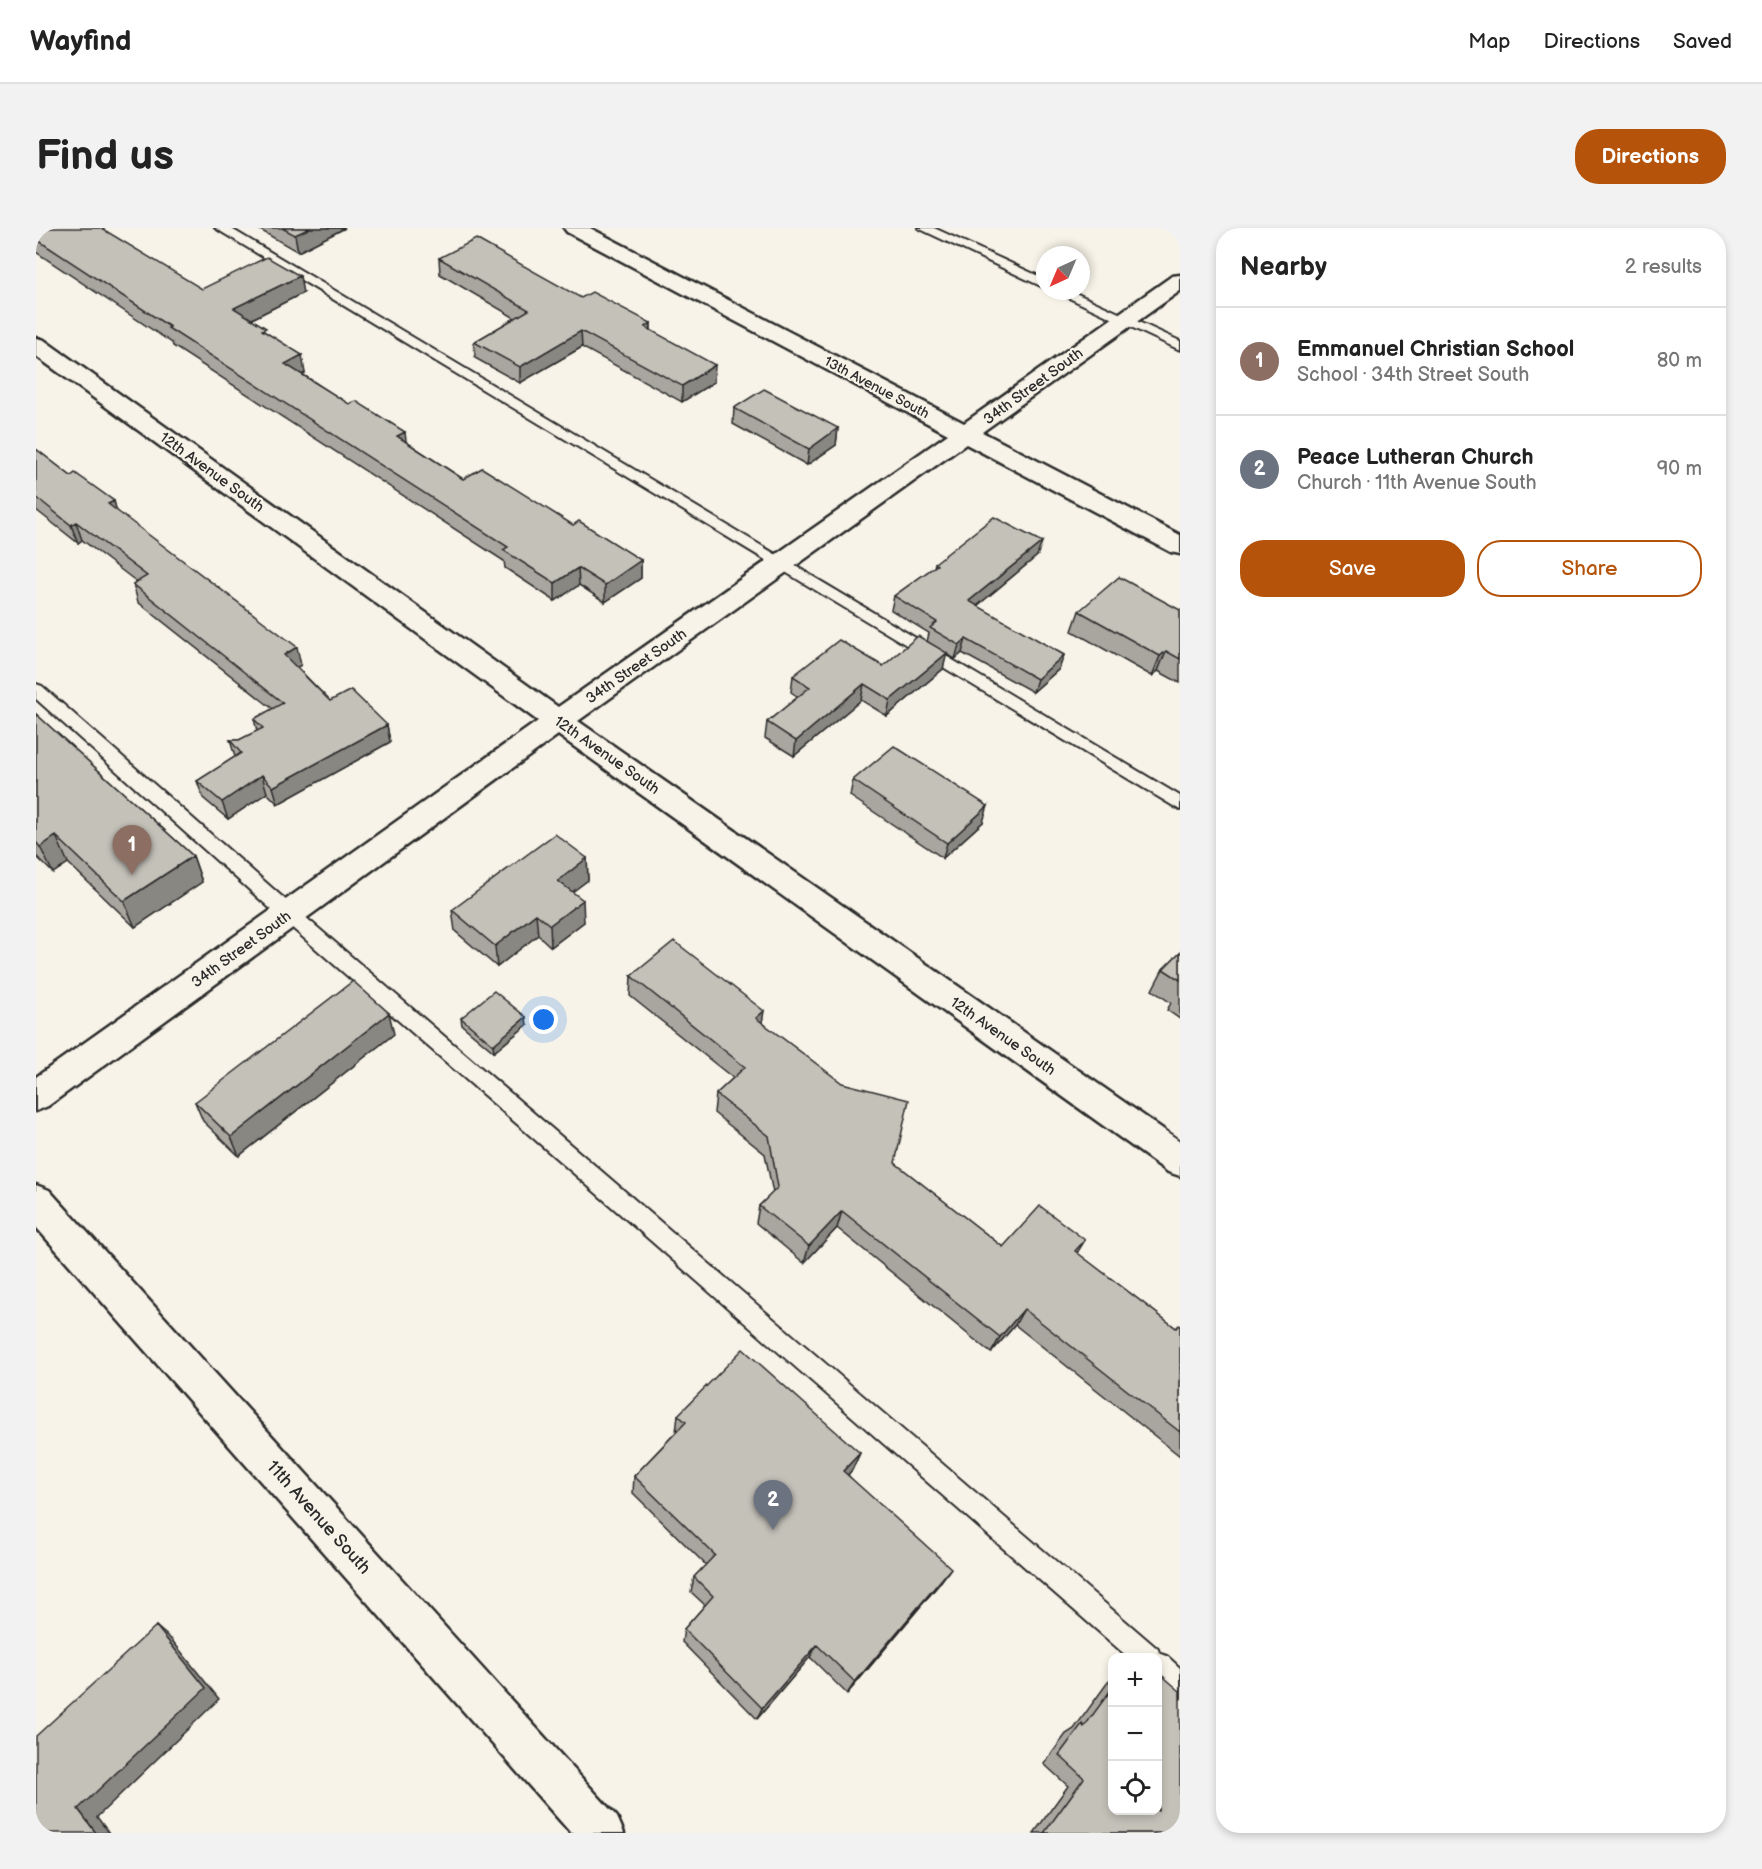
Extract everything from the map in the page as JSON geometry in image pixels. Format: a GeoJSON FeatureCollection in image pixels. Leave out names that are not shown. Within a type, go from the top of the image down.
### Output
{"type":"FeatureCollection","features":[{"type":"Feature","properties":{"kind":"street","name":"13th Avenue South"},"geometry":{"type":"LineString","coordinates":[[574,228],[1180,546]]}},
{"type":"Feature","properties":{"kind":"street","name":"34th Street South"},"geometry":{"type":"LineString","coordinates":[[36,1096],[558,721],[1180,281]]}},
{"type":"Feature","properties":{"kind":"street","name":"12th Avenue South"},"geometry":{"type":"LineString","coordinates":[[36,345],[558,721],[1180,1161]]}},
{"type":"Feature","properties":{"kind":"street","name":"11th Avenue South"},"geometry":{"type":"LineString","coordinates":[[36,1201],[601,1833]]}},
{"type":"Feature","properties":{"kind":"lane"},"geometry":{"type":"LineString","coordinates":[[221,228],[1180,804]]}},
{"type":"Feature","properties":{"kind":"lane"},"geometry":{"type":"LineString","coordinates":[[924,228],[1036,280]]}},
{"type":"Feature","properties":{"kind":"lane"},"geometry":{"type":"LineString","coordinates":[[1080,300],[1180,346]]}},
{"type":"Feature","properties":{"kind":"lane"},"geometry":{"type":"LineString","coordinates":[[36,690],[290,914],[1143,1653]]}},
{"type":"Feature","properties":{"kind":"lane"},"geometry":{"type":"LineString","coordinates":[[1162,1669],[1180,1685]]}},
{"type":"Feature","properties":{"kind":"building"},"geometry":{"type":"Polygon","coordinates":[[[36,228],[101,228],[202,289],[267,257],[300,276],[234,308],[266,328],[262,330],[302,355],[285,364],[349,404],[356,401],[405,432],[397,436],[463,479],[482,468],[573,525],[579,521],[641,560],[605,585],[578,568],[555,583],[503,550],[508,547],[168,328],[170,327],[36,239],[36,228]]]}},
{"type":"Feature","properties":{"kind":"building"},"geometry":{"type":"Polygon","coordinates":[[[282,228],[310,228],[295,235],[282,228]]]}},
{"type":"Feature","properties":{"kind":"building"},"geometry":{"type":"Polygon","coordinates":[[[476,239],[581,298],[592,292],[651,323],[645,327],[715,365],[682,386],[581,331],[520,367],[474,342],[529,310],[439,258],[476,239]]]}},
{"type":"Feature","properties":{"kind":"building"},"geometry":{"type":"Polygon","coordinates":[[[764,389],[838,428],[809,449],[734,408],[764,389]]]}},
{"type":"Feature","properties":{"kind":"building"},"geometry":{"type":"Polygon","coordinates":[[[36,449],[71,476],[75,473],[114,501],[108,504],[297,647],[284,655],[330,701],[351,690],[387,725],[273,787],[262,775],[222,802],[197,781],[241,753],[230,740],[239,740],[263,728],[254,719],[283,703],[133,584],[147,576],[76,522],[71,525],[36,497],[36,449]]]}},
{"type":"Feature","properties":{"kind":"building"},"geometry":{"type":"Polygon","coordinates":[[[994,517],[1042,542],[969,601],[1064,655],[1037,679],[966,639],[959,645],[930,628],[937,622],[894,596],[937,565],[935,563],[994,517]]]}},
{"type":"Feature","properties":{"kind":"building"},"geometry":{"type":"Polygon","coordinates":[[[1119,577],[1180,610],[1180,659],[1166,651],[1160,656],[1079,611],[1119,577]]]}},
{"type":"Feature","properties":{"kind":"building"},"geometry":{"type":"Polygon","coordinates":[[[918,636],[947,653],[890,700],[864,684],[796,741],[767,722],[810,687],[793,676],[839,640],[883,666],[918,636]]]}},
{"type":"Feature","properties":{"kind":"building"},"geometry":{"type":"Polygon","coordinates":[[[36,714],[193,856],[124,901],[56,836],[40,847],[36,842],[36,714]]]}},
{"type":"Feature","properties":{"kind":"building"},"geometry":{"type":"Polygon","coordinates":[[[894,746],[988,806],[947,843],[853,780],[894,746]]]}},
{"type":"Feature","properties":{"kind":"building"},"geometry":{"type":"Polygon","coordinates":[[[555,834],[587,858],[558,881],[583,900],[550,925],[536,914],[495,946],[452,910],[555,834]]]}},
{"type":"Feature","properties":{"kind":"building"},"geometry":{"type":"Polygon","coordinates":[[[674,941],[764,1011],[756,1018],[842,1083],[909,1100],[895,1163],[1003,1247],[1040,1206],[1085,1240],[1075,1251],[1176,1328],[1179,1325],[1180,1432],[1024,1309],[1000,1337],[842,1211],[809,1246],[759,1206],[778,1187],[769,1136],[716,1094],[745,1067],[631,976],[674,941]]]}},
{"type":"Feature","properties":{"kind":"building"},"geometry":{"type":"Polygon","coordinates":[[[1180,952],[1180,980],[1163,969],[1180,952]]]}},
{"type":"Feature","properties":{"kind":"building"},"geometry":{"type":"Polygon","coordinates":[[[353,981],[389,1013],[231,1137],[195,1102],[353,981]]]}},
{"type":"Feature","properties":{"kind":"building"},"geometry":{"type":"Polygon","coordinates":[[[494,991],[526,1017],[493,1045],[461,1018],[494,991]]]}},
{"type":"Feature","properties":{"kind":"building"},"geometry":{"type":"Polygon","coordinates":[[[743,1349],[860,1453],[843,1471],[951,1568],[855,1682],[817,1645],[762,1708],[684,1629],[713,1596],[694,1577],[715,1555],[634,1476],[686,1422],[678,1415],[743,1349]]]}},
{"type":"Feature","properties":{"kind":"building"},"geometry":{"type":"Polygon","coordinates":[[[156,1626],[206,1688],[78,1809],[96,1833],[36,1833],[36,1736],[156,1626]]]}},
{"type":"Feature","properties":{"kind":"building"},"geometry":{"type":"Polygon","coordinates":[[[1162,1675],[1180,1691],[1180,1833],[1044,1833],[1084,1778],[1059,1755],[1082,1724],[1084,1727],[1108,1694],[1108,1815],[1162,1815],[1162,1675]]]}},
{"type":"Feature","properties":{"kind":"place","name":"Emmanuel Christian School"},"geometry":{"type":"Point","coordinates":[132,875]}},
{"type":"Feature","properties":{"kind":"place","name":"Peace Lutheran Church"},"geometry":{"type":"Point","coordinates":[773,1530]}}]}
